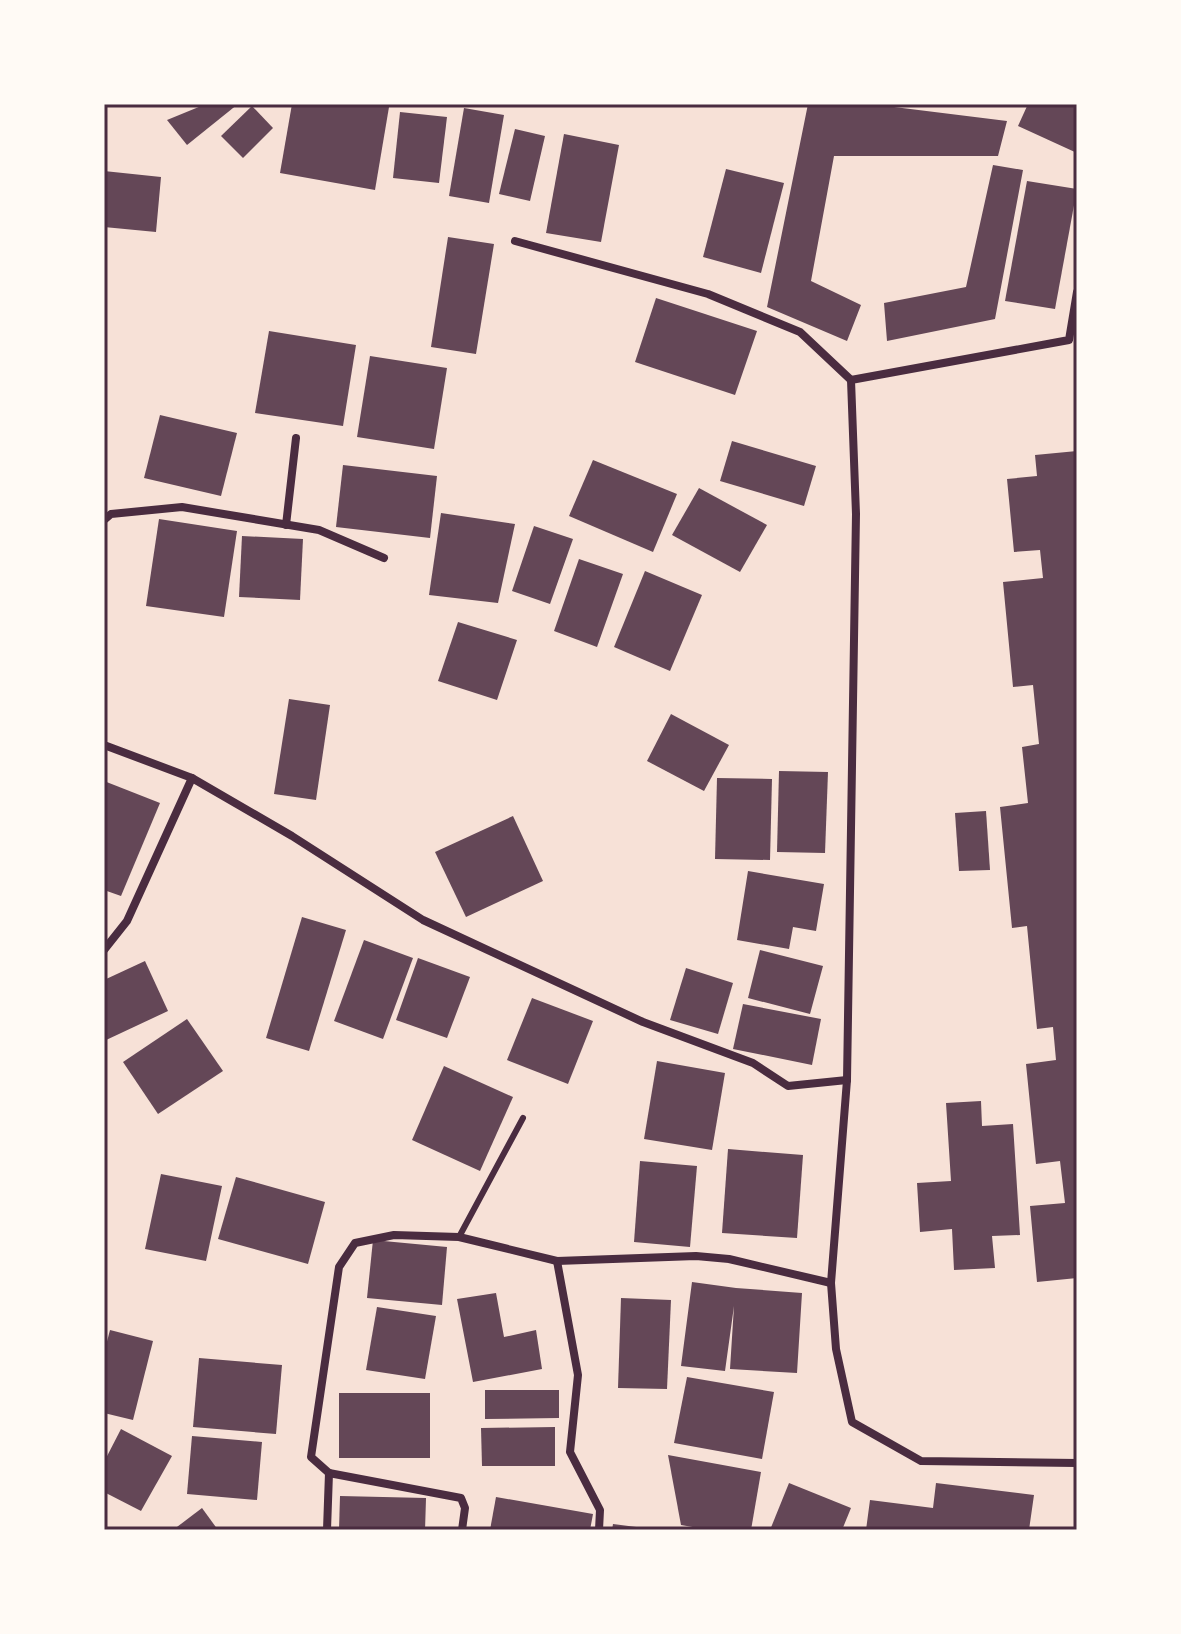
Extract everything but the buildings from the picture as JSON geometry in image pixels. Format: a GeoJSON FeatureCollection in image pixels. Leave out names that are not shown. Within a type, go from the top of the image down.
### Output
{"type":"FeatureCollection","features":[{"type":"Feature","properties":{"kind":"street"},"geometry":{"type":"LineString","coordinates":[[515,241],[708,294],[800,332],[851,380],[856,514],[847,1080],[831,1283],[836,1349],[852,1422],[921,1461],[1077,1463]]}},
{"type":"Feature","properties":{"kind":"street"},"geometry":{"type":"LineString","coordinates":[[851,380],[1069,340],[1077,292]]}},
{"type":"Feature","properties":{"kind":"street"},"geometry":{"type":"LineString","coordinates":[[286,525],[296,438]]}},
{"type":"Feature","properties":{"kind":"street"},"geometry":{"type":"LineString","coordinates":[[104,520],[111,514],[182,507],[319,530],[384,558]]}},
{"type":"Feature","properties":{"kind":"street"},"geometry":{"type":"LineString","coordinates":[[104,745],[192,778],[292,836],[423,920],[643,1022],[753,1063],[788,1086],[847,1080]]}},
{"type":"Feature","properties":{"kind":"street"},"geometry":{"type":"LineString","coordinates":[[104,950],[127,921],[192,778]]}},
{"type":"Feature","properties":{"kind":"street"},"geometry":{"type":"LineString","coordinates":[[462,1530],[465,1508],[461,1498],[329,1473],[311,1457],[339,1267],[355,1243],[394,1235],[459,1237],[557,1261],[682,1257],[729,1259],[831,1283]]}},
{"type":"Feature","properties":{"kind":"street"},"geometry":{"type":"LineString","coordinates":[[557,1261],[578,1375],[570,1452],[600,1510],[599,1530]]}},
{"type":"Feature","properties":{"kind":"street"},"geometry":{"type":"LineString","coordinates":[[327,1530],[329,1473]]}},
{"type":"Feature","properties":{"kind":"lane"},"geometry":{"type":"LineString","coordinates":[[459,1237],[523,1118]]}}]}
